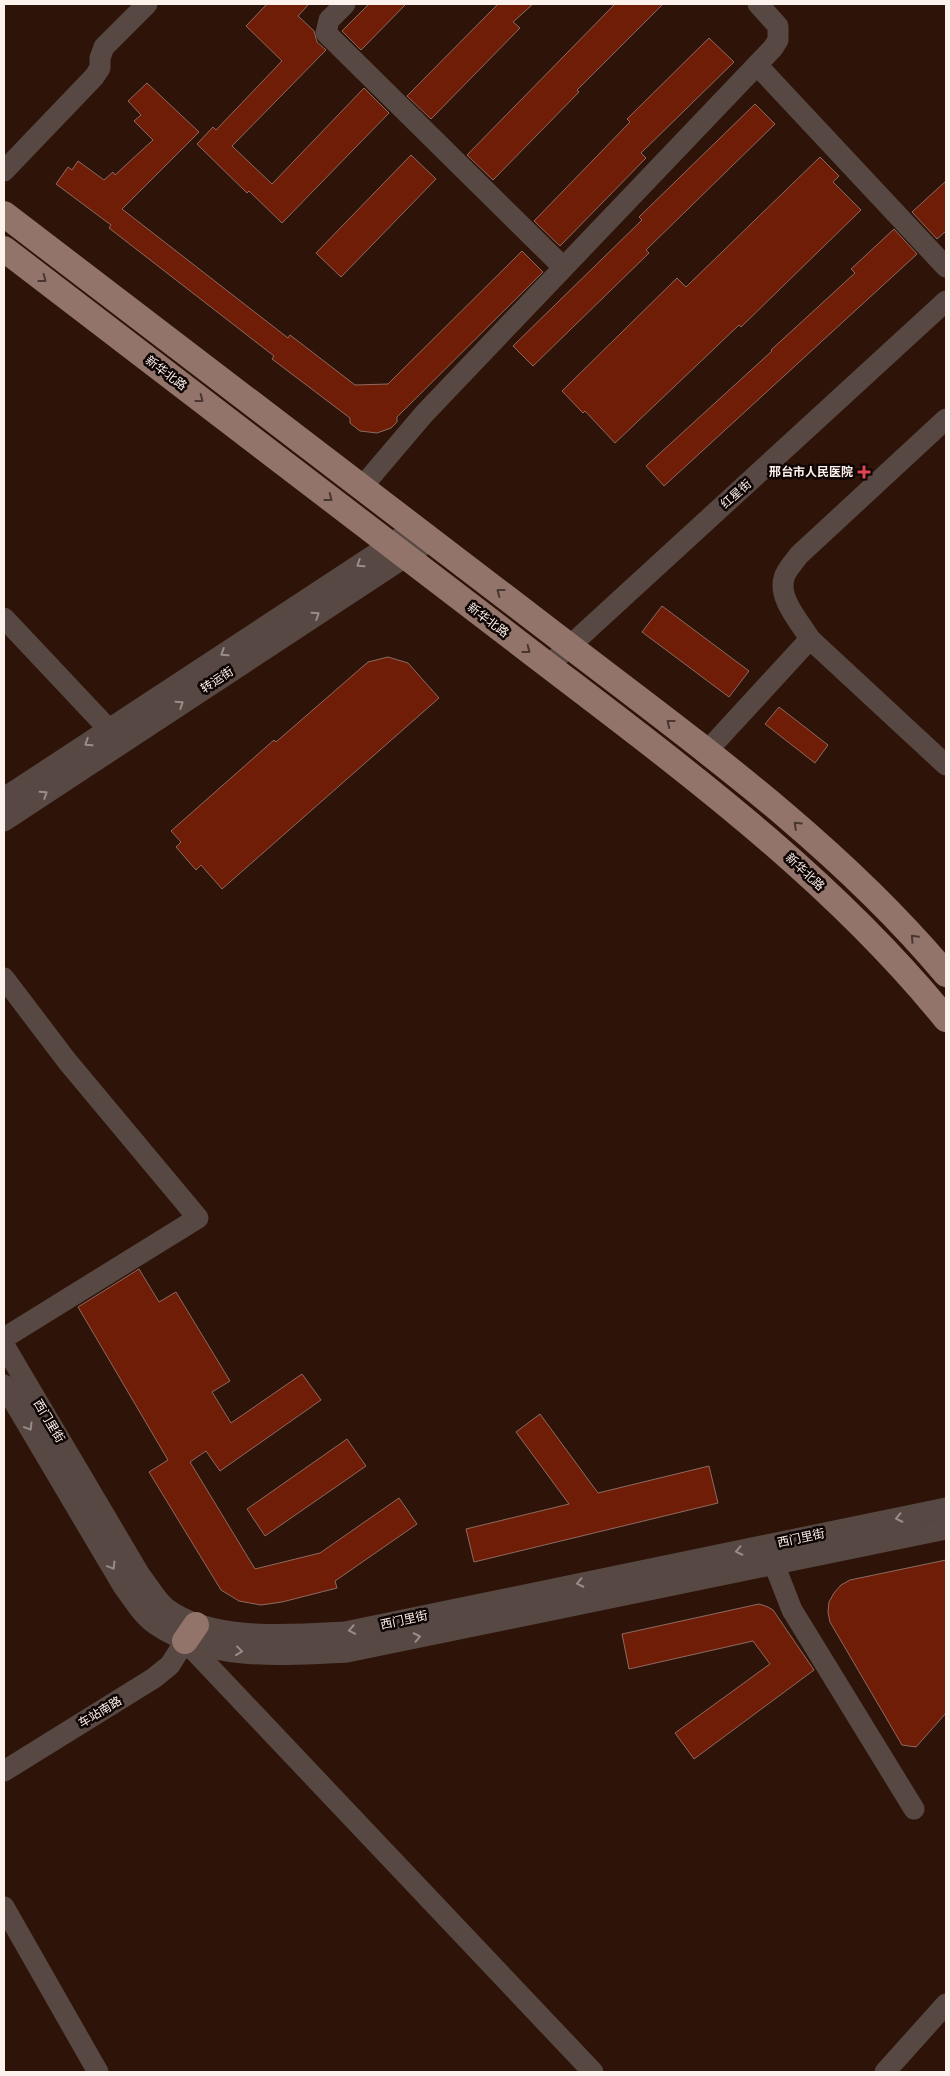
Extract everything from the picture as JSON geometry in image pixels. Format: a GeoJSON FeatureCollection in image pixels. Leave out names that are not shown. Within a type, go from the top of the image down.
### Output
{"type":"FeatureCollection","features":[{"type":"Feature","properties":{"kind":"main road"},"geometry":{"type":"LineString","coordinates":[[4,214],[570,646],[782,812],[901,924],[946,974]]}},
{"type":"Feature","properties":{"kind":"main road","name":"新华北路"},"geometry":{"type":"LineString","coordinates":[[4,250],[701,783],[770,840],[880,944],[946,1019]]}},
{"type":"Feature","properties":{"kind":"street"},"geometry":{"type":"LineString","coordinates":[[4,171],[94,77],[100,68],[100,58],[104,47],[147,4]]}},
{"type":"Feature","properties":{"kind":"street"},"geometry":{"type":"LineString","coordinates":[[345,4],[329,20],[326,33],[564,268]]}},
{"type":"Feature","properties":{"kind":"street"},"geometry":{"type":"LineString","coordinates":[[362,487],[424,414],[773,48],[778,40],[778,26],[758,4]]}},
{"type":"Feature","properties":{"kind":"street"},"geometry":{"type":"LineString","coordinates":[[757,65],[946,267]]}},
{"type":"Feature","properties":{"kind":"street","name":"红星街"},"geometry":{"type":"LineString","coordinates":[[548,666],[946,301]]}},
{"type":"Feature","properties":{"kind":"street"},"geometry":{"type":"LineString","coordinates":[[946,419],[799,555],[784,578],[783,588],[786,599],[810,639],[946,765]]}},
{"type":"Feature","properties":{"kind":"street","name":"转运街"},"geometry":{"type":"LineString","coordinates":[[4,820],[115,736],[423,534]]}},
{"type":"Feature","properties":{"kind":"street"},"geometry":{"type":"LineString","coordinates":[[4,618],[115,736]]}},
{"type":"Feature","properties":{"kind":"street"},"geometry":{"type":"LineString","coordinates":[[706,751],[810,639]]}},
{"type":"Feature","properties":{"kind":"street","name":"转运街"},"geometry":{"type":"LineString","coordinates":[[4,798],[115,736]]}},
{"type":"Feature","properties":{"kind":"street"},"geometry":{"type":"LineString","coordinates":[[4,978],[68,1061],[198,1218],[4,1338]]}},
{"type":"Feature","properties":{"kind":"street","name":"西门里街"},"geometry":{"type":"LineString","coordinates":[[4,1345],[140,1575],[166,1608],[191,1633],[277,1636],[345,1632],[946,1508]]}},
{"type":"Feature","properties":{"kind":"street"},"geometry":{"type":"LineString","coordinates":[[4,1385],[123,1586],[153,1623],[191,1633],[224,1650],[276,1656],[347,1652],[946,1529]]}},
{"type":"Feature","properties":{"kind":"street"},"geometry":{"type":"LineString","coordinates":[[774,1564],[792,1610],[914,1809]]}},
{"type":"Feature","properties":{"kind":"street"},"geometry":{"type":"LineString","coordinates":[[191,1633],[593,2072]]}},
{"type":"Feature","properties":{"kind":"street","name":"车站南路"},"geometry":{"type":"LineString","coordinates":[[4,1771],[154,1678],[170,1664],[191,1633]]}},
{"type":"Feature","properties":{"kind":"street"},"geometry":{"type":"LineString","coordinates":[[4,1906],[98,2072]]}},
{"type":"Feature","properties":{"kind":"street"},"geometry":{"type":"LineString","coordinates":[[885,2072],[946,2004]]}},
{"type":"Feature","properties":{"kind":"building"},"geometry":{"type":"Polygon","coordinates":[[[267,4],[309,4],[298,16],[314,31],[317,42],[326,50],[232,146],[272,184],[364,88],[389,113],[282,223],[249,191],[247,193],[197,144],[213,127],[216,130],[282,61],[246,26],[267,4]]]}},
{"type":"Feature","properties":{"kind":"building"},"geometry":{"type":"Polygon","coordinates":[[[369,4],[406,4],[361,50],[342,31],[369,4]]]}},
{"type":"Feature","properties":{"kind":"building"},"geometry":{"type":"Polygon","coordinates":[[[498,4],[533,4],[513,22],[520,28],[431,119],[407,96],[498,4]]]}},
{"type":"Feature","properties":{"kind":"building"},"geometry":{"type":"Polygon","coordinates":[[[615,4],[663,4],[577,90],[579,92],[493,180],[467,155],[615,4]]]}},
{"type":"Feature","properties":{"kind":"building"},"geometry":{"type":"Polygon","coordinates":[[[709,38],[734,62],[641,153],[646,158],[560,246],[534,221],[630,122],[627,119],[709,38]]]}},
{"type":"Feature","properties":{"kind":"building"},"geometry":{"type":"Polygon","coordinates":[[[147,83],[199,132],[122,209],[288,338],[290,335],[355,385],[388,384],[522,251],[543,272],[397,417],[397,422],[391,428],[377,433],[360,431],[350,423],[350,418],[272,359],[274,356],[109,228],[111,225],[56,184],[68,167],[72,170],[78,161],[104,180],[113,172],[115,175],[153,140],[134,121],[141,115],[128,101],[147,83]]]}},
{"type":"Feature","properties":{"kind":"building"},"geometry":{"type":"Polygon","coordinates":[[[755,104],[775,124],[646,250],[649,253],[533,366],[513,346],[642,220],[639,217],[755,104]]]}},
{"type":"Feature","properties":{"kind":"building"},"geometry":{"type":"Polygon","coordinates":[[[411,155],[436,179],[341,277],[316,253],[411,155]]]}},
{"type":"Feature","properties":{"kind":"building"},"geometry":{"type":"Polygon","coordinates":[[[820,157],[839,176],[833,182],[861,210],[741,327],[739,325],[615,443],[585,411],[583,413],[562,391],[677,278],[686,287],[820,157]]]}},
{"type":"Feature","properties":{"kind":"building"},"geometry":{"type":"Polygon","coordinates":[[[946,181],[946,231],[937,239],[912,212],[946,181]]]}},
{"type":"Feature","properties":{"kind":"building"},"geometry":{"type":"Polygon","coordinates":[[[894,229],[917,254],[664,486],[646,466],[855,273],[851,269],[894,229]]]}},
{"type":"Feature","properties":{"kind":"building"},"geometry":{"type":"Polygon","coordinates":[[[662,606],[749,671],[729,697],[642,632],[662,606]]]}},
{"type":"Feature","properties":{"kind":"building"},"geometry":{"type":"Polygon","coordinates":[[[388,657],[408,663],[439,698],[222,889],[201,865],[196,870],[176,847],[181,842],[171,831],[274,740],[276,742],[368,662],[388,657]]]}},
{"type":"Feature","properties":{"kind":"building"},"geometry":{"type":"Polygon","coordinates":[[[779,707],[828,745],[815,763],[765,724],[779,707]]]}},
{"type":"Feature","properties":{"kind":"building"},"geometry":{"type":"Polygon","coordinates":[[[139,1269],[159,1302],[176,1292],[230,1381],[212,1392],[231,1423],[302,1374],[321,1400],[220,1471],[206,1451],[190,1462],[255,1569],[320,1553],[399,1498],[417,1524],[335,1581],[337,1588],[282,1602],[261,1605],[239,1601],[221,1590],[149,1472],[168,1460],[78,1307],[139,1269]]]}},
{"type":"Feature","properties":{"kind":"building"},"geometry":{"type":"Polygon","coordinates":[[[540,1414],[598,1493],[709,1466],[718,1503],[474,1562],[466,1529],[569,1504],[516,1432],[540,1414]]]}},
{"type":"Feature","properties":{"kind":"building"},"geometry":{"type":"Polygon","coordinates":[[[347,1439],[366,1466],[265,1536],[247,1509],[347,1439]]]}},
{"type":"Feature","properties":{"kind":"building"},"geometry":{"type":"Polygon","coordinates":[[[946,1560],[946,1713],[916,1747],[902,1745],[830,1622],[829,1602],[841,1585],[850,1580],[946,1560]]]}},
{"type":"Feature","properties":{"kind":"building"},"geometry":{"type":"Polygon","coordinates":[[[759,1604],[773,1610],[814,1670],[694,1759],[675,1733],[770,1664],[753,1641],[629,1669],[622,1634],[759,1604]]]}},
{"type":"Feature","properties":{"kind":"place","name":"邢台市人民医院"},"geometry":{"type":"Point","coordinates":[864,472]}}]}
